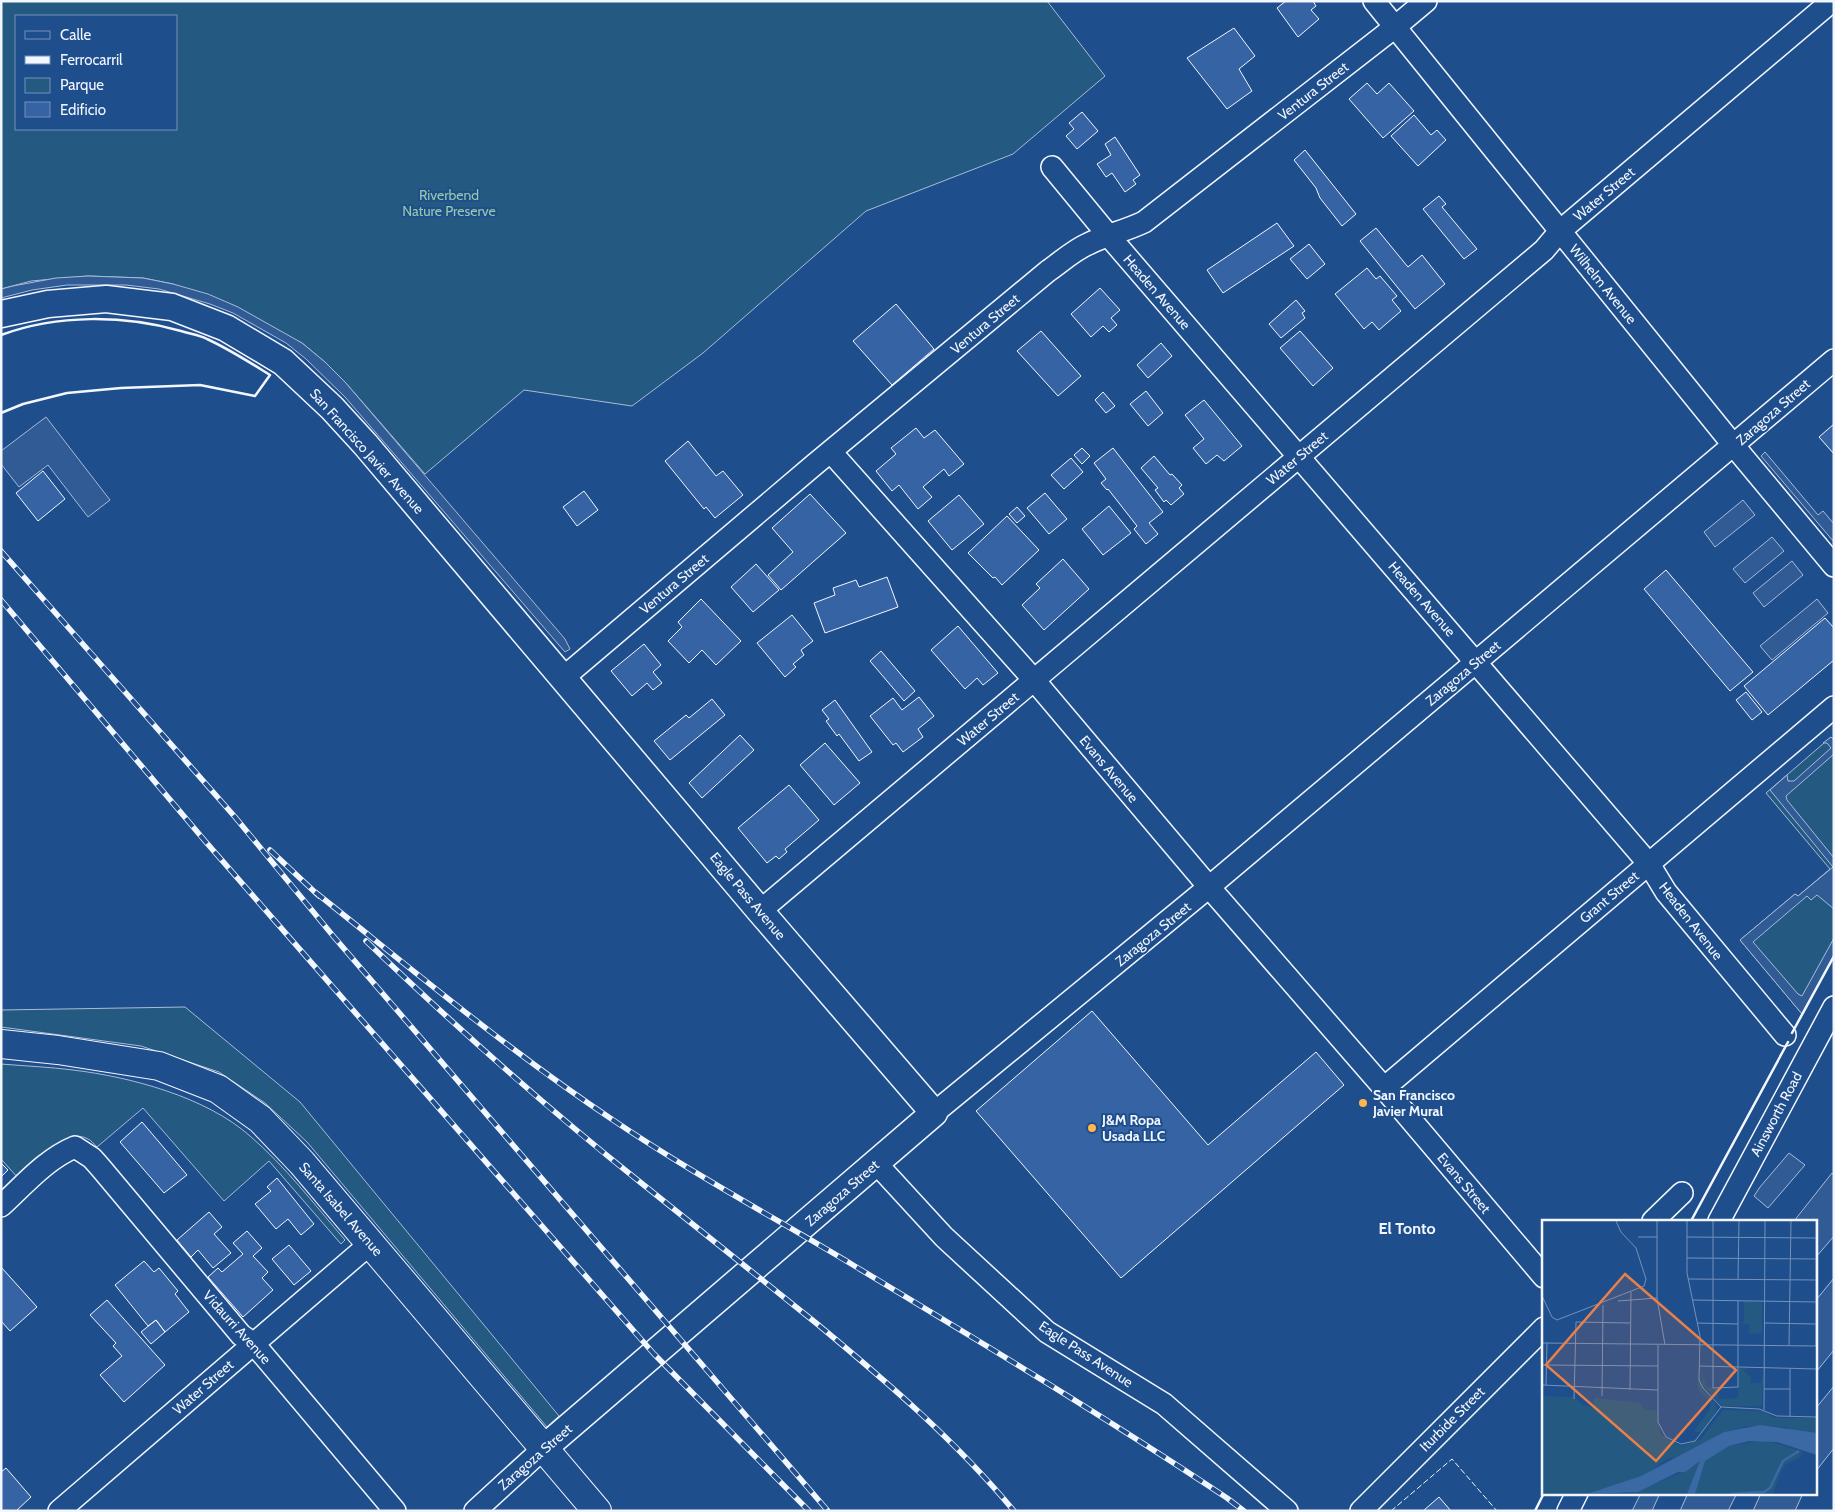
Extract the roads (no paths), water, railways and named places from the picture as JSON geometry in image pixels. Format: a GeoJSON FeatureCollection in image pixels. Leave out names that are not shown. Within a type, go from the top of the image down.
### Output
{"type":"FeatureCollection","features":[{"type":"Feature","properties":{"kind":"main road","name":"Santa Isabel Avenue"},"geometry":{"type":"LineString","coordinates":[[1,1044],[58,1050],[159,1066],[218,1089],[260,1119],[302,1163],[371,1243],[597,1511]]}},
{"type":"Feature","properties":{"kind":"street","name":"Wilhelm Avenue"},"geometry":{"type":"LineString","coordinates":[[1374,1],[1734,446],[1834,566]]}},
{"type":"Feature","properties":{"kind":"street","name":"Ventura Street"},"geometry":{"type":"LineString","coordinates":[[563,678],[1048,271],[1085,245],[1108,235],[1128,230],[1144,222],[1426,1]]}},
{"type":"Feature","properties":{"kind":"street","name":"Water Street"},"geometry":{"type":"LineString","coordinates":[[760,911],[1544,250],[1560,231],[1830,4]]}},
{"type":"Feature","properties":{"kind":"street","name":"Headen Avenue"},"geometry":{"type":"LineString","coordinates":[[1052,167],[1108,235],[1649,864],[1666,892],[1785,1036]]}},
{"type":"Feature","properties":{"kind":"street","name":"San Francisco Javier Avenue"},"geometry":{"type":"LineString","coordinates":[[1,314],[48,304],[106,299],[172,307],[226,328],[283,362],[352,430],[563,678]]}},
{"type":"Feature","properties":{"kind":"street","name":"Zaragoza Street"},"geometry":{"type":"LineString","coordinates":[[475,1511],[544,1448],[934,1113],[1209,887],[1834,360]]}},
{"type":"Feature","properties":{"kind":"street","name":"Evans Avenue"},"geometry":{"type":"LineString","coordinates":[[831,452],[1034,680],[1209,887],[1384,1088]]}},
{"type":"Feature","properties":{"kind":"street","name":"Eagle Pass Avenue"},"geometry":{"type":"LineString","coordinates":[[563,678],[934,1113]]}},
{"type":"Feature","properties":{"kind":"street","name":"Grant Street"},"geometry":{"type":"LineString","coordinates":[[1384,1088],[1834,707]]}},
{"type":"Feature","properties":{"kind":"street","name":"Ainsworth Road"},"geometry":{"type":"LineString","coordinates":[[1720,1220],[1834,1007]]}},
{"type":"Feature","properties":{"kind":"street","name":"Evans Street"},"geometry":{"type":"LineString","coordinates":[[1384,1088],[1542,1275]]}},
{"type":"Feature","properties":{"kind":"street","name":"Vidaurri Avenue"},"geometry":{"type":"LineString","coordinates":[[1,1206],[53,1159],[75,1148],[84,1152],[100,1167],[241,1335],[254,1344],[395,1511]]}},
{"type":"Feature","properties":{"kind":"street","name":"Eagle Pass Avenue"},"geometry":{"type":"LineString","coordinates":[[876,1163],[944,1237],[1047,1332],[1164,1404],[1287,1511]]}},
{"type":"Feature","properties":{"kind":"street"},"geometry":{"type":"LineString","coordinates":[[1654,1220],[1682,1193]]}},
{"type":"Feature","properties":{"kind":"street","name":"Water Street"},"geometry":{"type":"LineString","coordinates":[[59,1511],[371,1243]]}},
{"type":"Feature","properties":{"kind":"street","name":"Iturbide Street"},"geometry":{"type":"LineString","coordinates":[[1361,1511],[1542,1330]]}},
{"type":"Feature","properties":{"kind":"street"},"geometry":{"type":"LineString","coordinates":[[1568,1511],[1576,1494]]}},
{"type":"Feature","properties":{"kind":"railway"},"geometry":{"type":"LineString","coordinates":[[1,551],[235,817],[334,937],[828,1511]]}},
{"type":"Feature","properties":{"kind":"railway"},"geometry":{"type":"LineString","coordinates":[[1,600],[205,841],[654,1354],[809,1511]]}},
{"type":"Feature","properties":{"kind":"railway"},"geometry":{"type":"LineString","coordinates":[[270,850],[319,896]]}},
{"type":"Feature","properties":{"kind":"railway"},"geometry":{"type":"LineString","coordinates":[[315,892],[499,1038],[574,1094],[613,1120],[702,1176],[1042,1380],[1135,1438],[1244,1511]]}},
{"type":"Feature","properties":{"kind":"railway"},"geometry":{"type":"LineString","coordinates":[[366,941],[466,1034],[569,1124],[868,1367],[944,1436],[992,1485],[1014,1511]]}},
{"type":"Feature","properties":{"kind":"place","name":"San Francisco Javier Mural"},"geometry":{"type":"Point","coordinates":[1363,1103]}},
{"type":"Feature","properties":{"kind":"place","name":"J&M Ropa Usada LLC"},"geometry":{"type":"Point","coordinates":[1092,1128]}},
{"type":"Feature","properties":{"kind":"district","name":"El Tonto"},"geometry":{"type":"Point","coordinates":[1407,1228]}},
{"type":"Feature","properties":{"kind":"park label","name":"Riverbend Nature Preserve"},"geometry":{"type":"Point","coordinates":[449,204]}}]}
